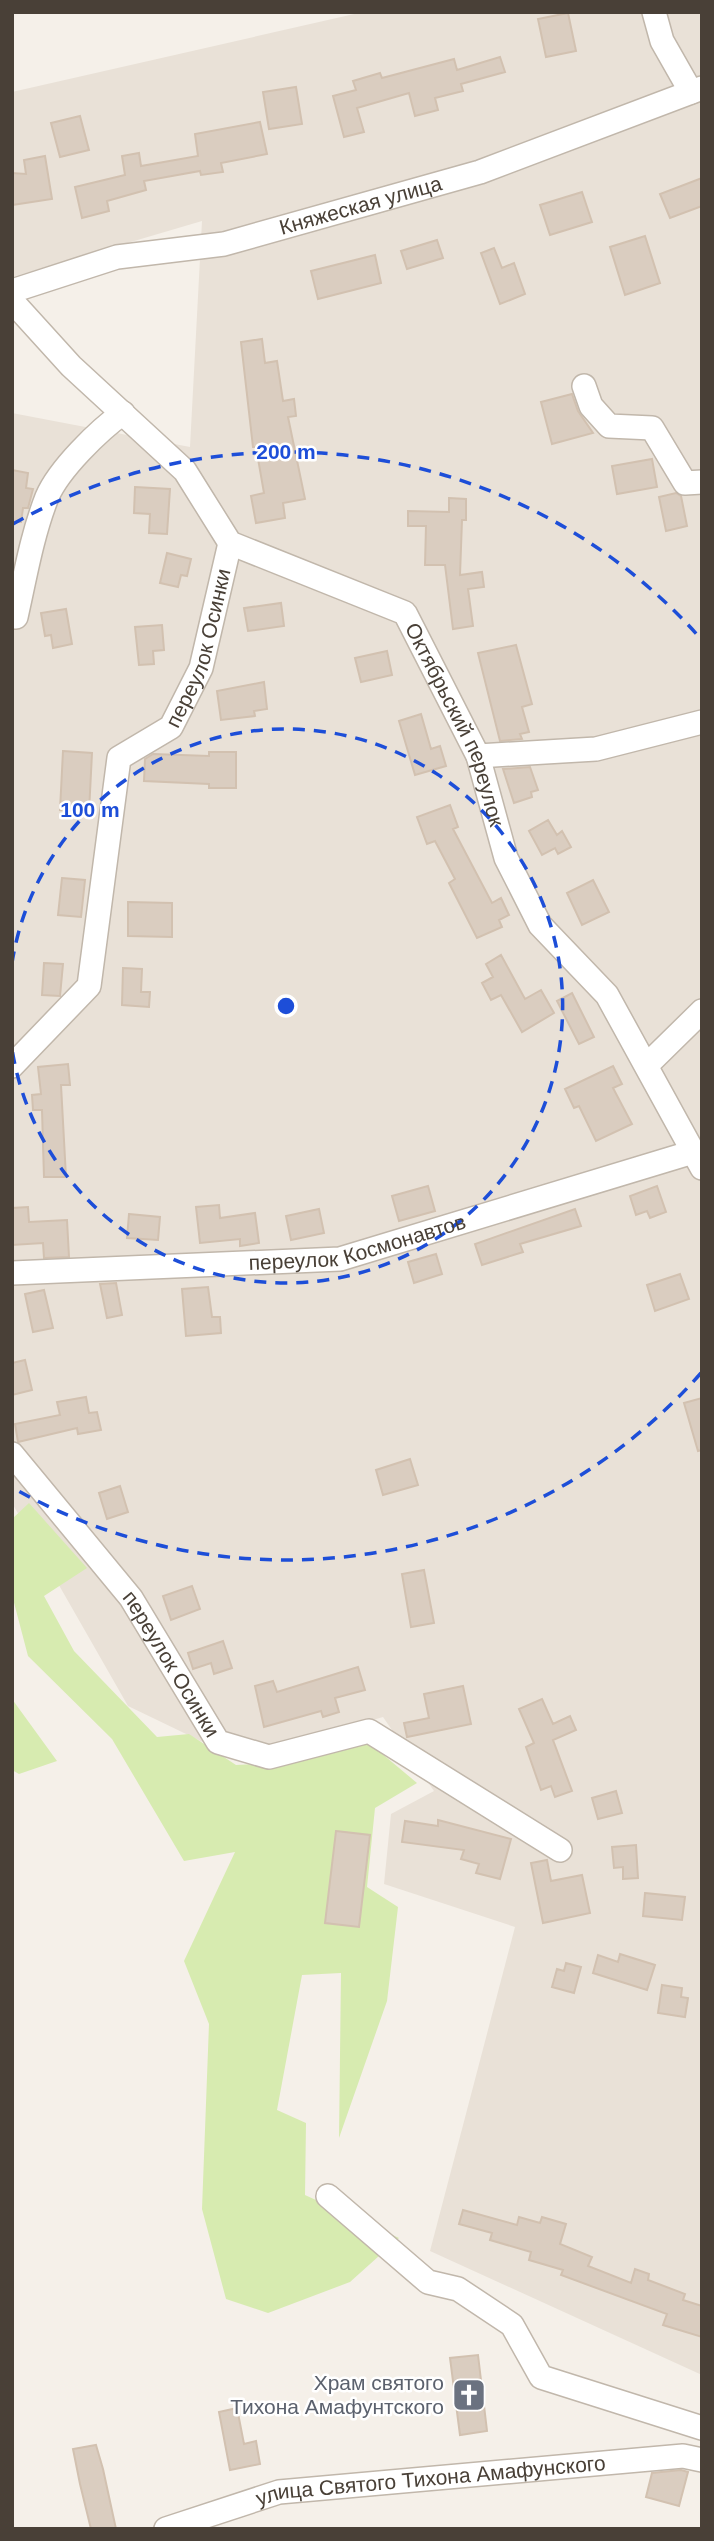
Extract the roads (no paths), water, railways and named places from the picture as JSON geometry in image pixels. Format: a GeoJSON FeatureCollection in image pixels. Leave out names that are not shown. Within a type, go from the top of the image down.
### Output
{"type":"FeatureCollection","features":[{"type":"Feature","properties":{"kind":"street"},"geometry":{"type":"LineString","coordinates":[[653,12],[663,41],[696,90]]}},
{"type":"Feature","properties":{"kind":"street","name":"Княжеская улица"},"geometry":{"type":"LineString","coordinates":[[12,291],[117,257],[224,244],[480,172],[696,90]]}},
{"type":"Feature","properties":{"kind":"street"},"geometry":{"type":"LineString","coordinates":[[12,301],[71,366],[186,471],[230,543]]}},
{"type":"Feature","properties":{"kind":"street"},"geometry":{"type":"LineString","coordinates":[[584,386],[591,406],[609,426],[652,428],[685,483],[702,482]]}},
{"type":"Feature","properties":{"kind":"street"},"geometry":{"type":"LineString","coordinates":[[16,617],[34,536],[48,494],[96,432],[123,413]]}},
{"type":"Feature","properties":{"kind":"street","name":"Октябрьский переулок"},"geometry":{"type":"LineString","coordinates":[[230,543],[405,613],[478,757],[506,858],[540,925],[607,995],[697,1160]]}},
{"type":"Feature","properties":{"kind":"street","name":"переулок Осинки"},"geometry":{"type":"LineString","coordinates":[[12,1066],[89,986],[119,758],[171,727],[201,668],[230,543]]}},
{"type":"Feature","properties":{"kind":"street"},"geometry":{"type":"LineString","coordinates":[[478,757],[596,750],[702,722]]}},
{"type":"Feature","properties":{"kind":"street"},"geometry":{"type":"LineString","coordinates":[[647,1065],[702,1010]]}},
{"type":"Feature","properties":{"kind":"street","name":"переулок Космонавтов"},"geometry":{"type":"LineString","coordinates":[[12,1273],[340,1259],[697,1160]]}},
{"type":"Feature","properties":{"kind":"street","name":"переулок Осинки"},"geometry":{"type":"LineString","coordinates":[[12,1454],[131,1598],[218,1742],[269,1757],[369,1731],[560,1850]]}},
{"type":"Feature","properties":{"kind":"street"},"geometry":{"type":"LineString","coordinates":[[328,2196],[428,2282],[458,2288],[512,2325],[541,2377],[702,2428]]}},
{"type":"Feature","properties":{"kind":"street","name":"улица Святого Тихона Амафунского"},"geometry":{"type":"LineString","coordinates":[[166,2529],[279,2492],[683,2456],[702,2460]]}},
{"type":"Feature","properties":{"kind":"place","name":"Храм святого Тихона Амафунтского"},"geometry":{"type":"Point","coordinates":[469,2395]}}]}
